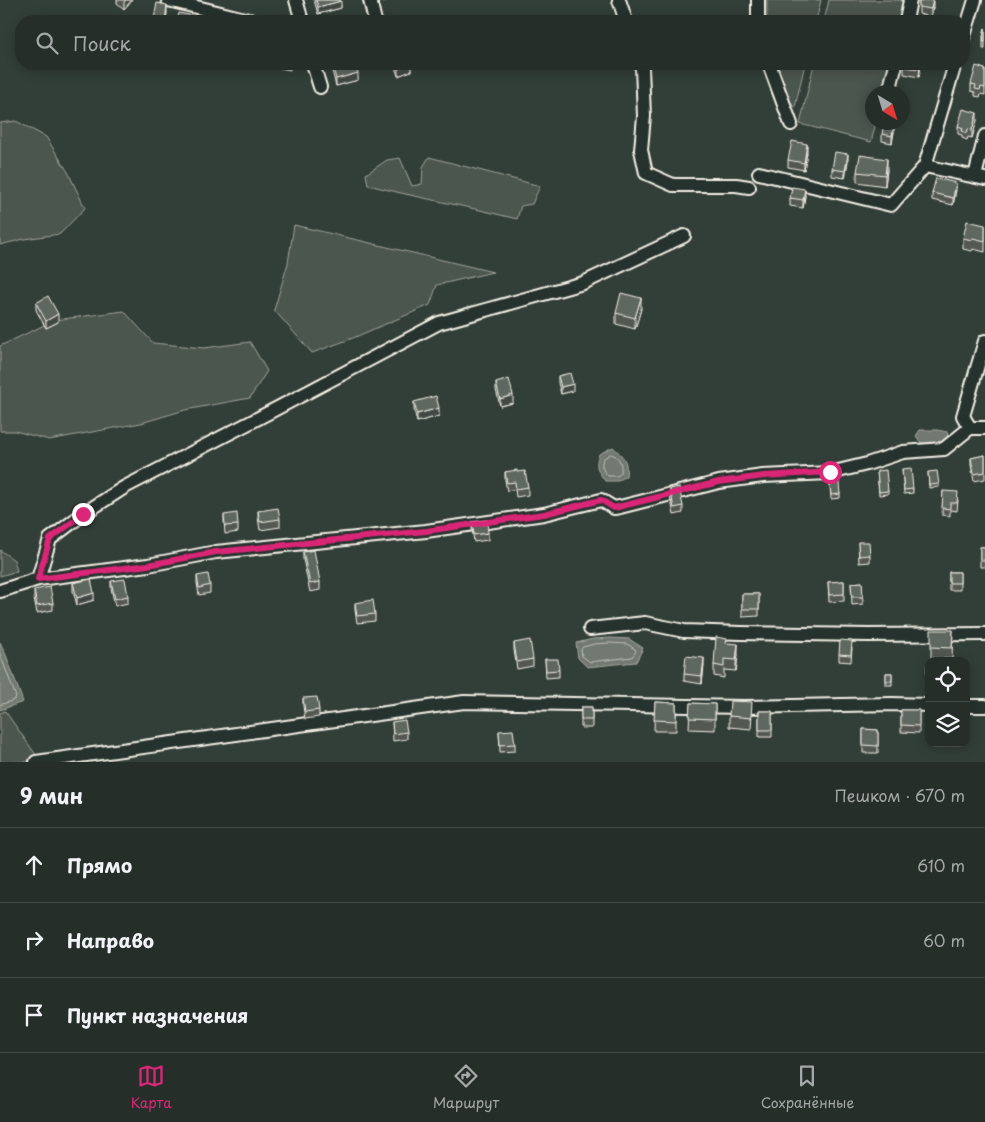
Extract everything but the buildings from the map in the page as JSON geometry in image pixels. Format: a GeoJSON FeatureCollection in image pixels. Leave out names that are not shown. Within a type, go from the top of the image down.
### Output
{"type":"FeatureCollection","features":[{"type":"Feature","properties":{"kind":"street"},"geometry":{"type":"LineString","coordinates":[[168,0],[229,15]]}},
{"type":"Feature","properties":{"kind":"street"},"geometry":{"type":"LineString","coordinates":[[296,0],[300,15]]}},
{"type":"Feature","properties":{"kind":"street"},"geometry":{"type":"LineString","coordinates":[[370,0],[374,15]]}},
{"type":"Feature","properties":{"kind":"street"},"geometry":{"type":"LineString","coordinates":[[619,0],[624,15]]}},
{"type":"Feature","properties":{"kind":"street"},"geometry":{"type":"LineString","coordinates":[[758,0],[758,15]]}},
{"type":"Feature","properties":{"kind":"street"},"geometry":{"type":"LineString","coordinates":[[907,15],[910,0]]}},
{"type":"Feature","properties":{"kind":"street"},"geometry":{"type":"LineString","coordinates":[[970,16],[975,0]]}},
{"type":"Feature","properties":{"kind":"street"},"geometry":{"type":"LineString","coordinates":[[315,70],[320,87]]}},
{"type":"Feature","properties":{"kind":"street"},"geometry":{"type":"LineString","coordinates":[[642,70],[644,116],[641,150],[646,173],[672,185],[736,185],[749,187]]}},
{"type":"Feature","properties":{"kind":"street"},"geometry":{"type":"LineString","coordinates":[[771,70],[791,124]]}},
{"type":"Feature","properties":{"kind":"street"},"geometry":{"type":"LineString","coordinates":[[891,85],[894,70]]}},
{"type":"Feature","properties":{"kind":"street"},"geometry":{"type":"LineString","coordinates":[[759,173],[891,205],[925,166],[953,70]]}},
{"type":"Feature","properties":{"kind":"street"},"geometry":{"type":"LineString","coordinates":[[925,166],[980,177],[985,136]]}},
{"type":"Feature","properties":{"kind":"street"},"geometry":{"type":"LineString","coordinates":[[38,579],[50,539],[83,514],[125,487],[439,322],[583,283],[684,236]]}},
{"type":"Feature","properties":{"kind":"street"},"geometry":{"type":"LineString","coordinates":[[970,428],[963,416],[985,341]]}},
{"type":"Feature","properties":{"kind":"street"},"geometry":{"type":"LineString","coordinates":[[0,591],[38,579],[148,565],[216,552],[426,531],[544,514],[601,500],[614,508],[620,508],[719,482],[764,476],[830,472],[867,464],[902,452],[944,449],[970,428],[985,428]]}},
{"type":"Feature","properties":{"kind":"street"},"geometry":{"type":"LineString","coordinates":[[590,630],[645,623],[684,630],[741,633],[985,634]]}},
{"type":"Feature","properties":{"kind":"street"},"geometry":{"type":"LineString","coordinates":[[36,762],[464,702],[745,707],[925,705]]}},
{"type":"Feature","properties":{"kind":"street"},"geometry":{"type":"LineString","coordinates":[[970,706],[985,706]]}},
{"type":"Feature","properties":{"kind":"shaded area"},"geometry":{"type":"Polygon","coordinates":[[[767,0],[821,0],[817,15],[767,15],[767,0]]]}},
{"type":"Feature","properties":{"kind":"shaded area"},"geometry":{"type":"Polygon","coordinates":[[[829,0],[905,0],[901,15],[825,15],[829,0]]]}},
{"type":"Feature","properties":{"kind":"shaded area"},"geometry":{"type":"Polygon","coordinates":[[[779,70],[804,70],[795,107],[789,107],[779,70]]]}},
{"type":"Feature","properties":{"kind":"shaded area"},"geometry":{"type":"Polygon","coordinates":[[[813,70],[888,70],[885,85],[865,85],[865,130],[874,130],[871,142],[800,124],[813,70]]]}},
{"type":"Feature","properties":{"kind":"shaded area"},"geometry":{"type":"Polygon","coordinates":[[[16,121],[46,137],[68,172],[85,208],[60,234],[24,239],[0,245],[0,123],[16,121]]]}},
{"type":"Feature","properties":{"kind":"shaded area"},"geometry":{"type":"Polygon","coordinates":[[[429,157],[540,186],[532,204],[521,206],[517,219],[368,185],[366,174],[387,160],[400,158],[412,186],[422,184],[423,167],[429,157]]]}},
{"type":"Feature","properties":{"kind":"shaded area"},"geometry":{"type":"Polygon","coordinates":[[[294,225],[493,272],[437,285],[430,305],[353,338],[312,353],[274,310],[288,263],[294,225]]]}},
{"type":"Feature","properties":{"kind":"shaded area"},"geometry":{"type":"Polygon","coordinates":[[[124,311],[153,343],[204,348],[250,342],[267,371],[250,398],[185,410],[141,423],[49,440],[15,431],[0,431],[0,346],[55,320],[124,311]]]}},
{"type":"Feature","properties":{"kind":"shaded area"},"geometry":{"type":"Polygon","coordinates":[[[0,550],[14,560],[17,571],[0,576],[0,550]]]}},
{"type":"Feature","properties":{"kind":"shaded area"},"geometry":{"type":"Polygon","coordinates":[[[5,711],[41,762],[0,762],[0,713],[5,711]]]}},
{"type":"Feature","properties":{"kind":"water"},"geometry":{"type":"Polygon","coordinates":[[[920,430],[947,432],[949,440],[939,444],[921,443],[916,436],[920,430]]]}},
{"type":"Feature","properties":{"kind":"water"},"geometry":{"type":"Polygon","coordinates":[[[613,447],[624,460],[626,476],[618,481],[605,481],[597,469],[597,462],[599,454],[613,447]]]}},
{"type":"Feature","properties":{"kind":"water"},"geometry":{"type":"Polygon","coordinates":[[[610,638],[629,639],[643,648],[636,662],[587,667],[578,658],[576,643],[610,638]]]}},
{"type":"Feature","properties":{"kind":"water"},"geometry":{"type":"Polygon","coordinates":[[[0,642],[23,702],[0,710],[0,642]]]}},
{"type":"Feature","properties":{"kind":"route"},"geometry":{"type":"LineString","coordinates":[[83,514],[50,539],[38,579],[148,565],[216,552],[426,531],[544,514],[601,500],[614,508],[620,508],[719,482],[764,476],[830,472]]}}]}
